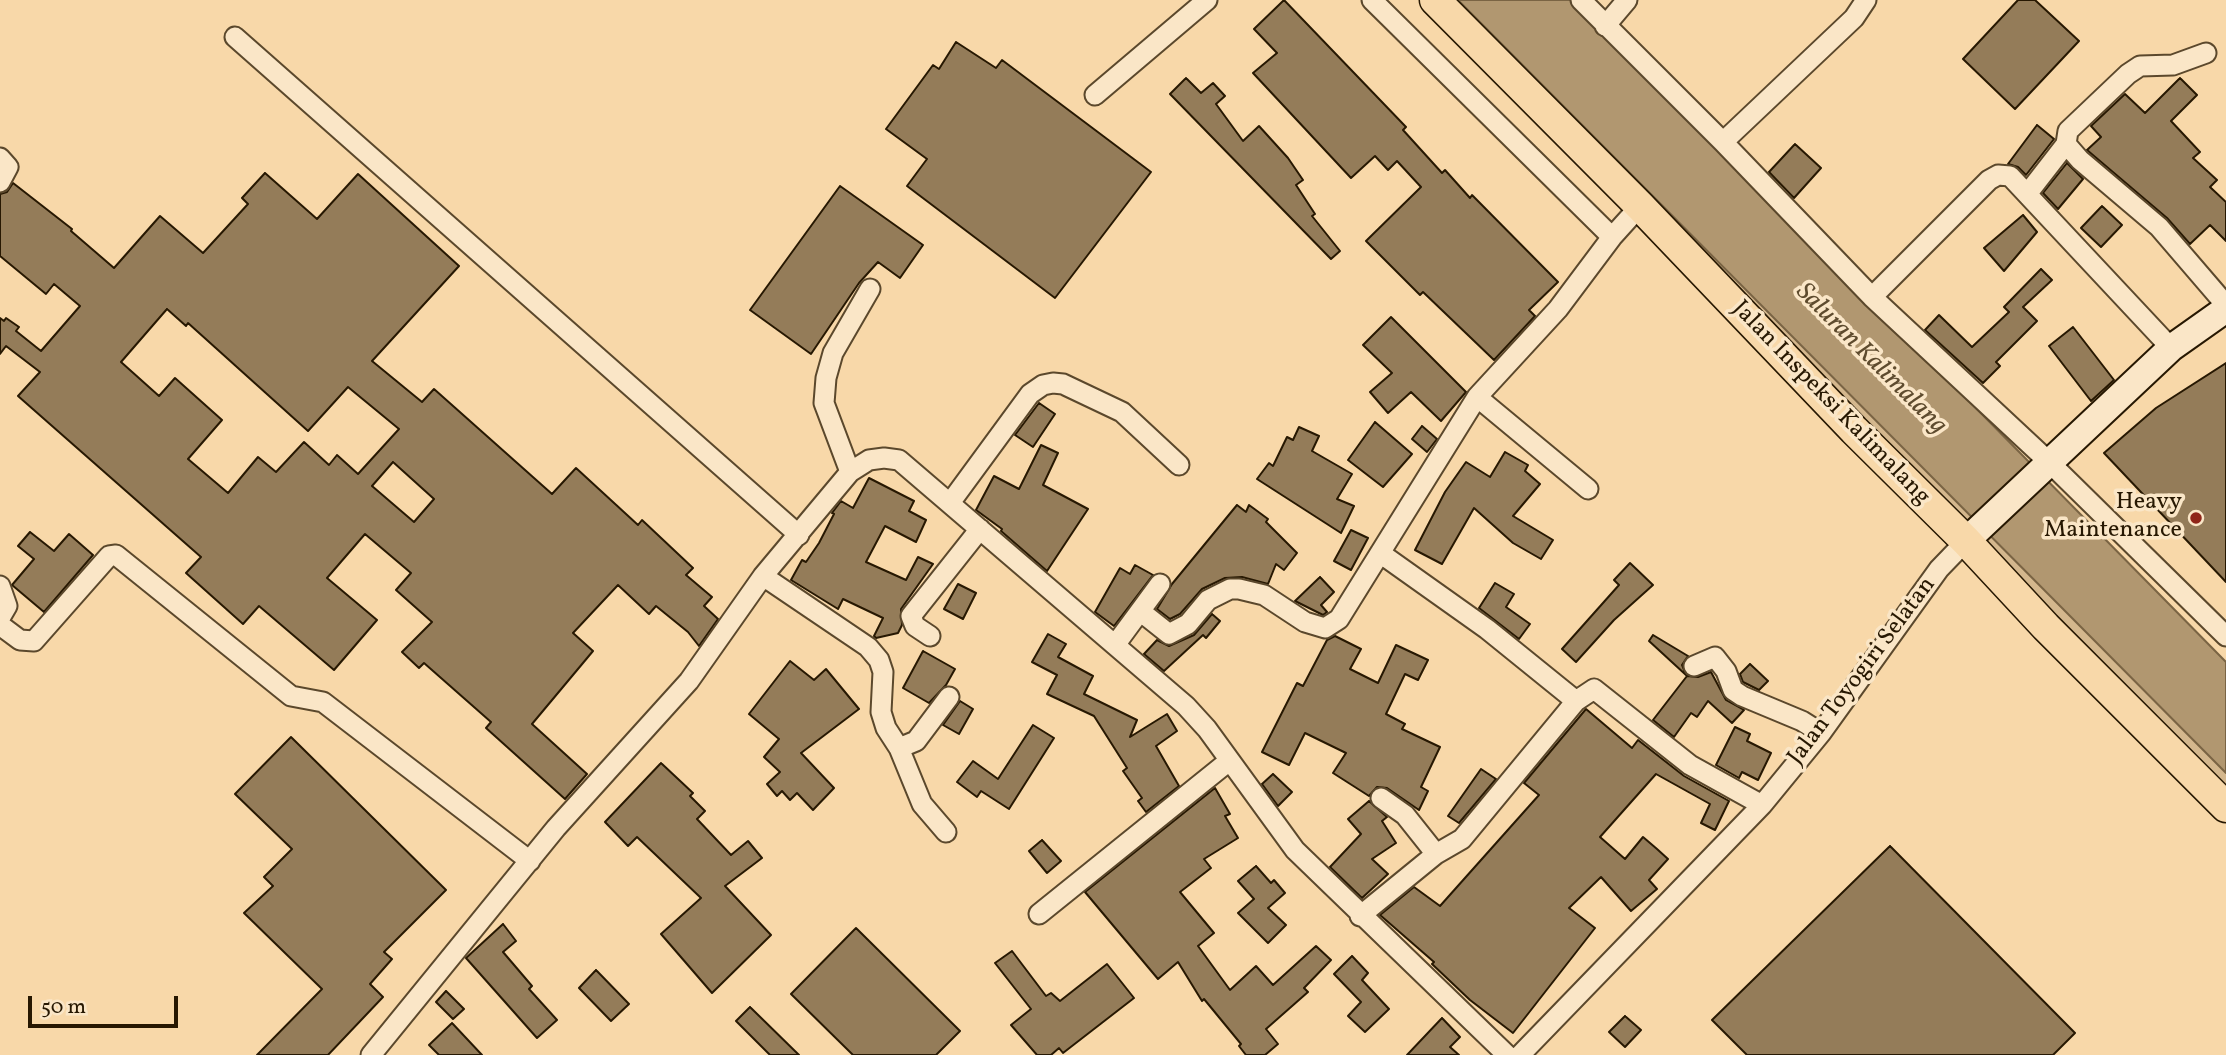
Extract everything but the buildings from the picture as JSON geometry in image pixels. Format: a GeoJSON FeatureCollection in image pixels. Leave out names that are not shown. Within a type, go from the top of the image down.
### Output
{"type":"FeatureCollection","features":[{"type":"Feature","properties":{"kind":"main road","name":"Jalan Inspeksi Kalimalang"},"geometry":{"type":"LineString","coordinates":[[1435,0],[1970,537],[2046,627],[2226,807]]}},
{"type":"Feature","properties":{"kind":"street"},"geometry":{"type":"LineString","coordinates":[[1095,95],[1207,0]]}},
{"type":"Feature","properties":{"kind":"street"},"geometry":{"type":"LineString","coordinates":[[1372,0],[1612,237]]}},
{"type":"Feature","properties":{"kind":"street"},"geometry":{"type":"LineString","coordinates":[[1581,0],[1724,142],[1872,297],[2048,461],[2226,636]]}},
{"type":"Feature","properties":{"kind":"street"},"geometry":{"type":"LineString","coordinates":[[1605,26],[1627,0]]}},
{"type":"Feature","properties":{"kind":"street"},"geometry":{"type":"LineString","coordinates":[[1724,142],[1854,18],[1866,0]]}},
{"type":"Feature","properties":{"kind":"street"},"geometry":{"type":"LineString","coordinates":[[235,37],[799,535]]}},
{"type":"Feature","properties":{"kind":"street"},"geometry":{"type":"LineString","coordinates":[[2028,193],[2066,144],[2068,131],[2140,66],[2173,65],[2206,52]]}},
{"type":"Feature","properties":{"kind":"street"},"geometry":{"type":"LineString","coordinates":[[2066,144],[2159,227],[2226,307]]}},
{"type":"Feature","properties":{"kind":"street"},"geometry":{"type":"LineString","coordinates":[[0,158],[8,167],[0,183]]}},
{"type":"Feature","properties":{"kind":"street"},"geometry":{"type":"LineString","coordinates":[[1872,297],[1989,180],[1998,175],[2010,176],[2171,348]]}},
{"type":"Feature","properties":{"kind":"street"},"geometry":{"type":"LineString","coordinates":[[1140,611],[1169,634],[1188,624],[1209,600],[1230,589],[1239,589],[1264,595],[1305,622],[1325,628],[1339,620],[1477,397],[1558,309],[1612,237],[1640,206]]}},
{"type":"Feature","properties":{"kind":"street"},"geometry":{"type":"LineString","coordinates":[[850,472],[824,403],[826,378],[833,354],[870,289]]}},
{"type":"Feature","properties":{"kind":"street","name":"Jalan Toyogiri Selatan"},"geometry":{"type":"LineString","coordinates":[[1520,1055],[1762,805],[1821,733],[1939,569],[2048,461],[2171,348],[2226,307]]}},
{"type":"Feature","properties":{"kind":"street"},"geometry":{"type":"LineString","coordinates":[[950,503],[1030,394],[1053,383],[1063,384],[1122,412],[1179,465]]}},
{"type":"Feature","properties":{"kind":"street"},"geometry":{"type":"LineString","coordinates":[[1477,397],[1588,489]]}},
{"type":"Feature","properties":{"kind":"street"},"geometry":{"type":"LineString","coordinates":[[371,1055],[530,861],[689,681],[763,576],[850,472],[869,460],[899,460],[1186,706],[1295,850],[1360,916],[1507,1055]]}},
{"type":"Feature","properties":{"kind":"street"},"geometry":{"type":"LineString","coordinates":[[930,636],[915,626],[911,616],[980,529]]}},
{"type":"Feature","properties":{"kind":"street"},"geometry":{"type":"LineString","coordinates":[[1380,553],[1487,629],[1576,701]]}},
{"type":"Feature","properties":{"kind":"street"},"geometry":{"type":"LineString","coordinates":[[0,625],[20,640],[34,641],[109,556],[116,555],[291,696],[323,702],[530,861]]}},
{"type":"Feature","properties":{"kind":"street"},"geometry":{"type":"LineString","coordinates":[[763,576],[867,647],[879,660],[883,671],[881,712],[886,728],[899,748],[922,804],[946,832]]}},
{"type":"Feature","properties":{"kind":"street"},"geometry":{"type":"LineString","coordinates":[[1115,645],[1160,584]]}},
{"type":"Feature","properties":{"kind":"street"},"geometry":{"type":"LineString","coordinates":[[0,586],[7,606],[0,618]]}},
{"type":"Feature","properties":{"kind":"street"},"geometry":{"type":"LineString","coordinates":[[1694,666],[1715,657],[1726,670],[1733,690],[1802,721],[1821,733]]}},
{"type":"Feature","properties":{"kind":"street"},"geometry":{"type":"LineString","coordinates":[[1360,916],[1436,854],[1468,834],[1576,701],[1589,690],[1597,690],[1690,765],[1762,805]]}},
{"type":"Feature","properties":{"kind":"street"},"geometry":{"type":"LineString","coordinates":[[899,748],[916,741],[949,697]]}},
{"type":"Feature","properties":{"kind":"street"},"geometry":{"type":"LineString","coordinates":[[1039,914],[1229,761]]}},
{"type":"Feature","properties":{"kind":"street"},"geometry":{"type":"LineString","coordinates":[[1381,798],[1405,815],[1436,854]]}},
{"type":"Feature","properties":{"kind":"shaded area"},"geometry":{"type":"Polygon","coordinates":[[[1435,0],[1458,0],[2226,773],[2226,807],[1969,529],[1435,0]]]}},
{"type":"Feature","properties":{"kind":"water","name":"Saluran Kalimalang"},"geometry":{"type":"Polygon","coordinates":[[[1458,0],[1574,0],[2226,662],[2226,773],[1458,0]]]}},
{"type":"Feature","properties":{"kind":"place","name":"Heavy Maintenance"},"geometry":{"type":"Point","coordinates":[2196,518]}}]}
